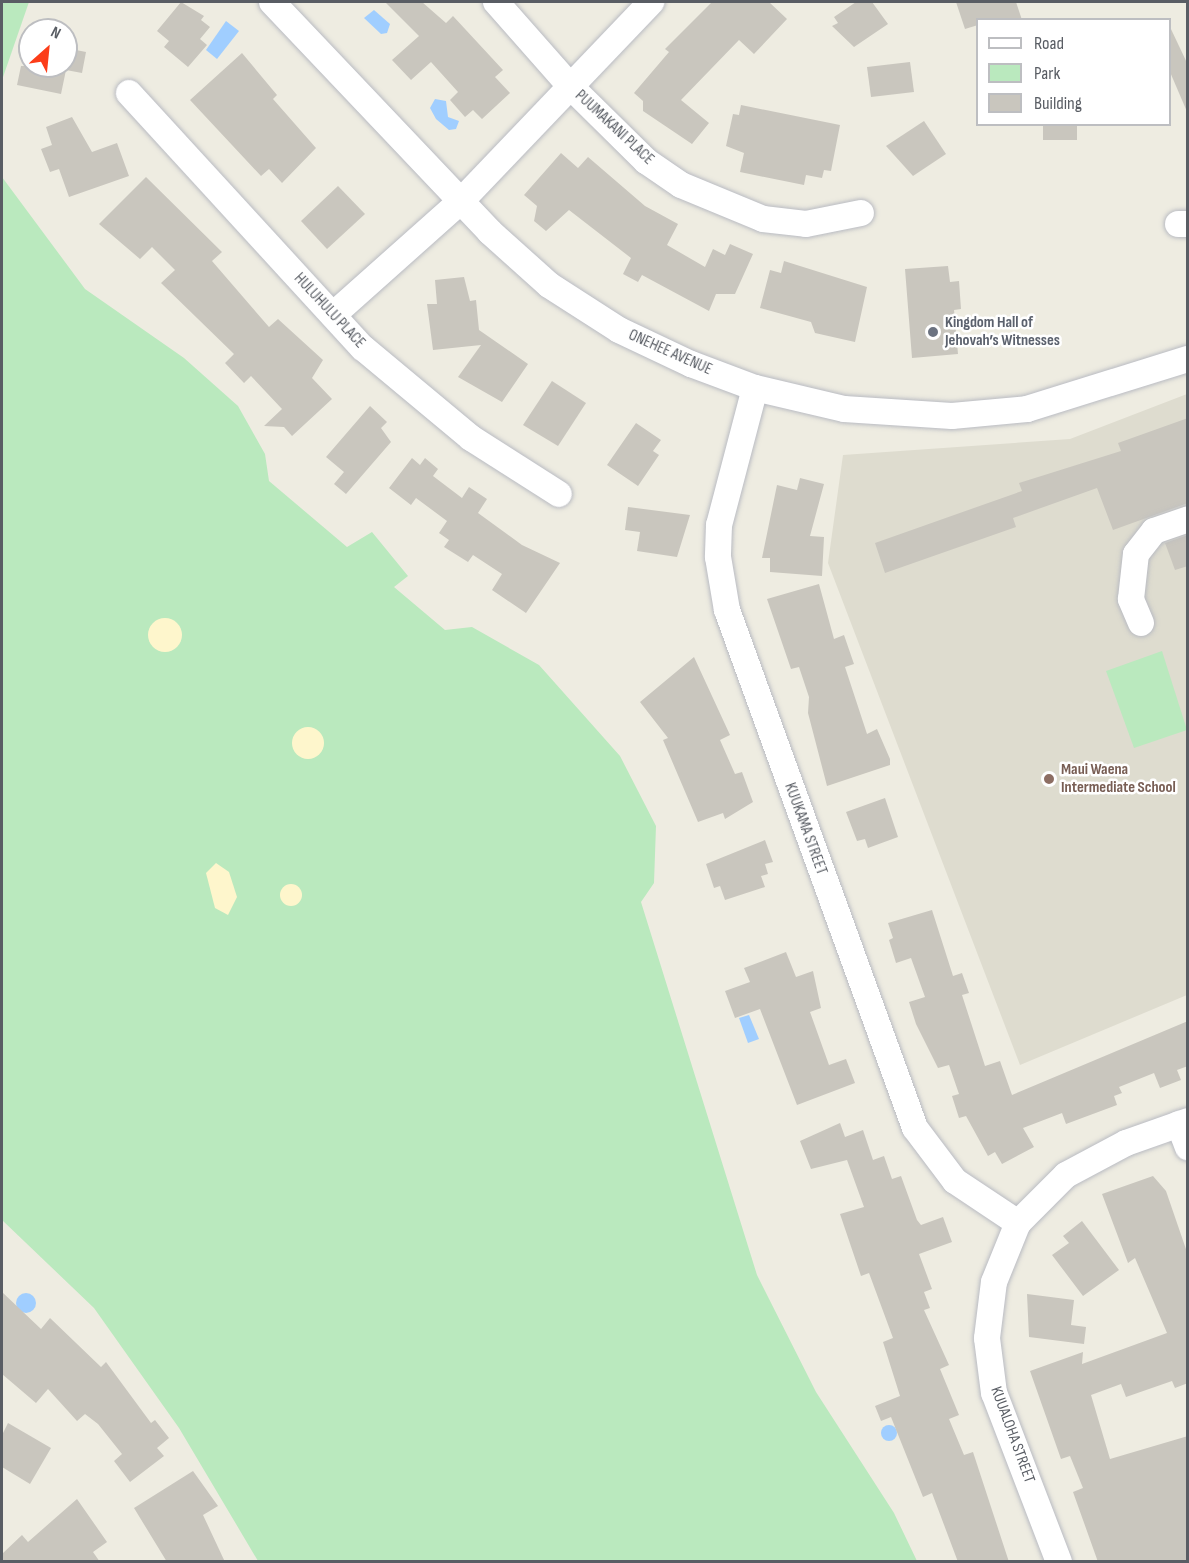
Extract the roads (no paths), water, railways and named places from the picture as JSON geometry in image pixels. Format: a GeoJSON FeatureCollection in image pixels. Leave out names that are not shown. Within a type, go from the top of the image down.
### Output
{"type":"FeatureCollection","features":[{"type":"Feature","properties":{"kind":"street","name":"ONEHEE AVENUE"},"geometry":{"type":"LineString","coordinates":[[272,2],[462,200],[549,285],[619,330],[755,388],[844,409],[952,416],[1027,409],[1188,359]]}},
{"type":"Feature","properties":{"kind":"street","name":"PUUMAKANI PLACE"},"geometry":{"type":"LineString","coordinates":[[496,2],[570,86],[646,161],[717,203],[763,219],[806,224],[861,213]]}},
{"type":"Feature","properties":{"kind":"street"},"geometry":{"type":"LineString","coordinates":[[333,315],[462,200],[651,2]]}},
{"type":"Feature","properties":{"kind":"street","name":"HULUHULU PLACE"},"geometry":{"type":"LineString","coordinates":[[129,93],[333,315],[430,407],[559,494]]}},
{"type":"Feature","properties":{"kind":"street","name":"KUUKAMA STREET"},"geometry":{"type":"LineString","coordinates":[[755,388],[719,525],[727,610],[915,1128],[955,1180],[1018,1223]]}},
{"type":"Feature","properties":{"kind":"street"},"geometry":{"type":"LineString","coordinates":[[1141,623],[1131,599],[1136,554],[1154,531],[1188,519]]}},
{"type":"Feature","properties":{"kind":"street","name":"KUUALOHA STREET"},"geometry":{"type":"LineString","coordinates":[[1059,1562],[989,1368],[994,1282],[1018,1223],[1088,1160],[1185,1130]]}},
{"type":"Feature","properties":{"kind":"water"},"geometry":{"type":"Polygon","coordinates":[[[374,10],[390,24],[387,33],[381,34],[364,18],[374,10]]]}},
{"type":"Feature","properties":{"kind":"water"},"geometry":{"type":"Polygon","coordinates":[[[226,21],[239,31],[217,59],[206,50],[226,21]]]}},
{"type":"Feature","properties":{"kind":"water"},"geometry":{"type":"Polygon","coordinates":[[[435,99],[446,101],[448,117],[459,121],[456,129],[449,130],[436,119],[430,108],[435,99]]]}},
{"type":"Feature","properties":{"kind":"water"},"geometry":{"type":"Polygon","coordinates":[[[749,1015],[759,1039],[748,1043],[739,1018],[749,1015]]]}},
{"type":"Feature","properties":{"kind":"water"},"geometry":{"type":"Polygon","coordinates":[[[26,1293],[33,1296],[36,1303],[33,1310],[26,1313],[19,1310],[16,1303],[19,1296],[26,1293]]]}},
{"type":"Feature","properties":{"kind":"water"},"geometry":{"type":"Polygon","coordinates":[[[889,1425],[895,1427],[897,1433],[895,1439],[889,1441],[883,1439],[881,1433],[883,1427],[889,1425]]]}},
{"type":"Feature","properties":{"kind":"place","name":"Kingdom Hall of Jehovah’s Witnesses"},"geometry":{"type":"Point","coordinates":[933,332]}},
{"type":"Feature","properties":{"kind":"place","name":"Maui Waena Intermediate School"},"geometry":{"type":"Point","coordinates":[1049,779]}}]}
